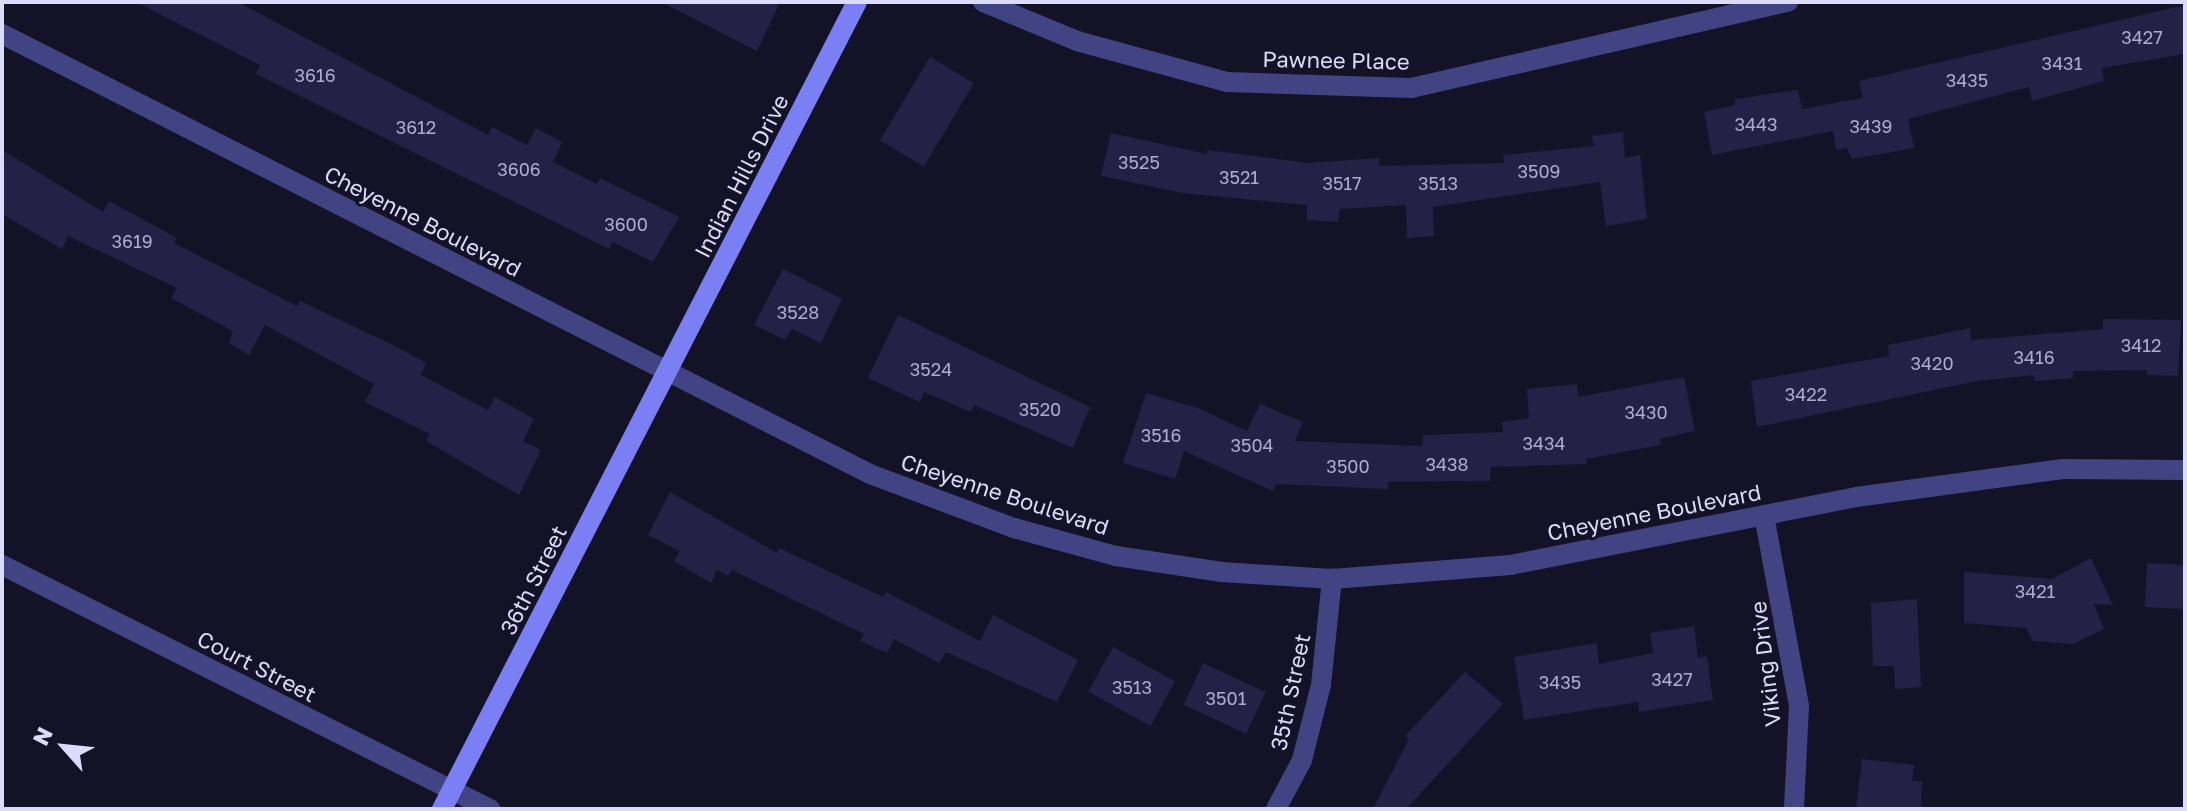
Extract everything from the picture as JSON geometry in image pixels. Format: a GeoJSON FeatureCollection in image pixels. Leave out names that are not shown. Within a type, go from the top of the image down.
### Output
{"type":"FeatureCollection","features":[{"type":"Feature","properties":{"kind":"main road","name":"Indian Hills Drive"},"geometry":{"type":"LineString","coordinates":[[668,373],[857,2]]}},
{"type":"Feature","properties":{"kind":"main road","name":"36th Street"},"geometry":{"type":"LineString","coordinates":[[442,809],[668,373]]}},
{"type":"Feature","properties":{"kind":"street","name":"Pawnee Place"},"geometry":{"type":"LineString","coordinates":[[983,2],[1077,41],[1227,82],[1411,88],[1788,2]]}},
{"type":"Feature","properties":{"kind":"street","name":"Cheyenne Boulevard"},"geometry":{"type":"LineString","coordinates":[[2,34],[870,474],[1014,528],[1116,556],[1222,572],[1332,579],[1510,565],[1764,515],[2063,469],[2185,470]]}},
{"type":"Feature","properties":{"kind":"street","name":"Viking Drive"},"geometry":{"type":"LineString","coordinates":[[1764,515],[1799,706],[1794,809]]}},
{"type":"Feature","properties":{"kind":"street","name":"Court Street"},"geometry":{"type":"LineString","coordinates":[[2,565],[490,809]]}},
{"type":"Feature","properties":{"kind":"street","name":"35th Street"},"geometry":{"type":"LineString","coordinates":[[1276,809],[1302,760],[1321,685],[1332,579]]}},
{"type":"Feature","properties":{"kind":"building"},"geometry":{"type":"Polygon","coordinates":[[[136,2],[238,2],[488,135],[492,127],[527,145],[536,128],[562,142],[553,162],[597,184],[600,178],[679,217],[653,262],[613,242],[609,249],[256,74],[260,65],[136,2]]]}},
{"type":"Feature","properties":{"kind":"building"},"geometry":{"type":"Polygon","coordinates":[[[661,2],[780,2],[757,51],[661,2]]]}},
{"type":"Feature","properties":{"kind":"building"},"geometry":{"type":"Polygon","coordinates":[[[2185,5],[2185,54],[2102,68],[2104,81],[2032,101],[2029,87],[1908,119],[1914,148],[1852,159],[1847,148],[1836,150],[1833,131],[1712,155],[1704,112],[1735,105],[1735,99],[1798,90],[1802,109],[1863,98],[1859,81],[2185,5]]]}},
{"type":"Feature","properties":{"kind":"building"},"geometry":{"type":"Polygon","coordinates":[[[930,57],[974,83],[924,166],[880,140],[930,57]]]}},
{"type":"Feature","properties":{"kind":"building"},"geometry":{"type":"Polygon","coordinates":[[[1623,132],[1625,158],[1640,155],[1647,219],[1606,226],[1600,182],[1433,207],[1434,236],[1407,238],[1406,205],[1340,209],[1338,222],[1307,220],[1307,205],[1182,193],[1101,176],[1111,133],[1207,154],[1207,150],[1308,163],[1379,158],[1379,166],[1504,163],[1503,155],[1594,146],[1592,136],[1623,132]]]}},
{"type":"Feature","properties":{"kind":"building"},"geometry":{"type":"Polygon","coordinates":[[[2,150],[103,212],[109,201],[177,238],[174,243],[297,306],[300,301],[393,345],[426,363],[421,375],[488,410],[495,397],[534,419],[523,441],[541,450],[519,495],[426,441],[430,434],[365,402],[374,384],[265,325],[249,355],[229,343],[233,331],[171,298],[177,288],[68,236],[62,249],[2,214],[2,150]]]}},
{"type":"Feature","properties":{"kind":"building"},"geometry":{"type":"Polygon","coordinates":[[[783,269],[842,299],[821,343],[792,329],[785,340],[754,325],[783,269]]]}},
{"type":"Feature","properties":{"kind":"building"},"geometry":{"type":"Polygon","coordinates":[[[898,315],[1090,407],[1073,448],[974,405],[971,412],[924,392],[920,402],[868,378],[898,315]]]}},
{"type":"Feature","properties":{"kind":"building"},"geometry":{"type":"Polygon","coordinates":[[[2103,319],[2181,320],[2178,376],[2147,375],[2147,370],[2073,371],[2073,378],[2034,381],[2034,375],[1977,381],[1757,427],[1751,381],[1889,356],[1888,345],[1970,328],[1971,340],[2103,329],[2103,319]]]}},
{"type":"Feature","properties":{"kind":"building"},"geometry":{"type":"Polygon","coordinates":[[[1684,377],[1695,431],[1660,439],[1661,445],[1586,459],[1586,464],[1490,467],[1490,481],[1388,482],[1388,489],[1276,484],[1273,491],[1184,451],[1175,479],[1123,463],[1146,393],[1198,408],[1247,431],[1260,404],[1303,422],[1295,441],[1422,446],[1423,435],[1503,432],[1502,422],[1529,418],[1527,389],[1577,384],[1578,397],[1684,377]]]}},
{"type":"Feature","properties":{"kind":"building"},"geometry":{"type":"Polygon","coordinates":[[[670,492],[777,553],[779,548],[883,597],[886,592],[980,641],[993,615],[1078,660],[1057,702],[946,652],[939,663],[894,639],[887,653],[860,641],[864,634],[732,570],[728,576],[717,570],[711,583],[674,561],[680,551],[648,535],[670,492]]]}},
{"type":"Feature","properties":{"kind":"building"},"geometry":{"type":"Polygon","coordinates":[[[2091,558],[2113,605],[2094,604],[2104,629],[2073,644],[2033,641],[2026,628],[1964,623],[1964,572],[2052,579],[2091,558]]]}},
{"type":"Feature","properties":{"kind":"building"},"geometry":{"type":"Polygon","coordinates":[[[2147,563],[2185,565],[2183,609],[2145,607],[2147,563]]]}},
{"type":"Feature","properties":{"kind":"building"},"geometry":{"type":"Polygon","coordinates":[[[1917,599],[1921,687],[1895,689],[1894,666],[1873,666],[1871,603],[1917,599]]]}},
{"type":"Feature","properties":{"kind":"building"},"geometry":{"type":"Polygon","coordinates":[[[1694,626],[1698,658],[1707,656],[1713,700],[1639,712],[1638,702],[1524,720],[1514,657],[1597,643],[1599,664],[1653,653],[1650,633],[1694,626]]]}},
{"type":"Feature","properties":{"kind":"building"},"geometry":{"type":"Polygon","coordinates":[[[1113,647],[1175,681],[1150,726],[1088,692],[1113,647]]]}},
{"type":"Feature","properties":{"kind":"building"},"geometry":{"type":"Polygon","coordinates":[[[1203,663],[1266,692],[1246,734],[1184,705],[1203,663]]]}},
{"type":"Feature","properties":{"kind":"building"},"geometry":{"type":"Polygon","coordinates":[[[1465,672],[1503,704],[1406,809],[1373,809],[1409,739],[1405,736],[1465,672]]]}},
{"type":"Feature","properties":{"kind":"building"},"geometry":{"type":"Polygon","coordinates":[[[1862,759],[1914,765],[1912,781],[1922,781],[1921,809],[1856,809],[1862,759]]]}}]}
